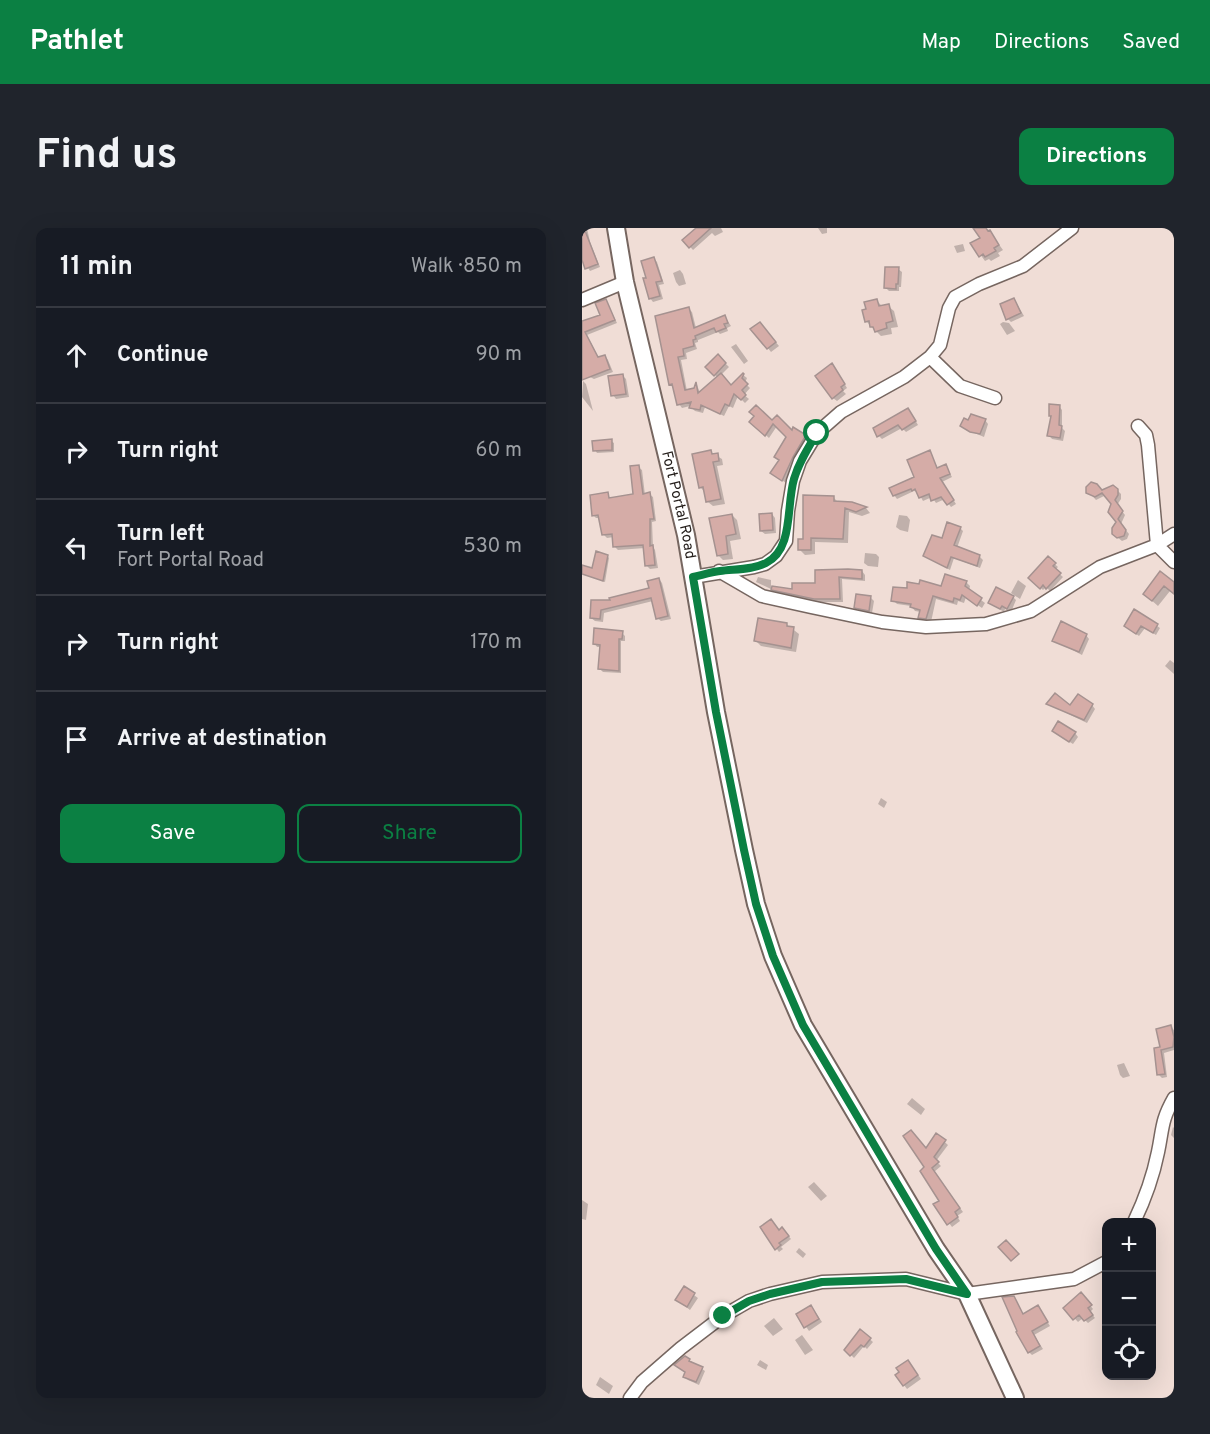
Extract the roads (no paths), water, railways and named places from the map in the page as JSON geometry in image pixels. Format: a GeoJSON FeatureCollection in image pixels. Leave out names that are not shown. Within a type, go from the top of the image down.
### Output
{"type":"FeatureCollection","features":[{"type":"Feature","properties":{"kind":"main road","name":"Fort Portal Road"},"geometry":{"type":"LineString","coordinates":[[616,228],[625,282],[686,535],[716,712],[744,850],[756,904],[773,956],[803,1025],[936,1249],[967,1294],[1015,1398]]}},
{"type":"Feature","properties":{"kind":"street"},"geometry":{"type":"LineString","coordinates":[[693,577],[754,567],[765,564],[776,556],[786,541],[793,481],[800,461],[817,433],[841,412],[904,377],[930,357],[940,345],[949,309],[955,297],[979,284],[1023,266],[1072,228]]}},
{"type":"Feature","properties":{"kind":"street"},"geometry":{"type":"LineString","coordinates":[[582,300],[625,282]]}},
{"type":"Feature","properties":{"kind":"street"},"geometry":{"type":"LineString","coordinates":[[930,357],[960,386],[995,398]]}},
{"type":"Feature","properties":{"kind":"street"},"geometry":{"type":"LineString","coordinates":[[1138,426],[1146,435],[1148,445],[1157,545],[1174,562]]}},
{"type":"Feature","properties":{"kind":"street"},"geometry":{"type":"LineString","coordinates":[[719,571],[762,596],[811,608],[882,622],[926,627],[986,624],[1031,611],[1100,567],[1157,545],[1174,534]]}},
{"type":"Feature","properties":{"kind":"street"},"geometry":{"type":"LineString","coordinates":[[1136,1218],[1148,1193],[1159,1150],[1161,1126],[1174,1098]]}},
{"type":"Feature","properties":{"kind":"street"},"geometry":{"type":"LineString","coordinates":[[630,1398],[642,1382],[723,1316],[749,1301],[770,1294],[822,1282],[906,1279],[967,1294],[1074,1279],[1102,1265]]}}]}
